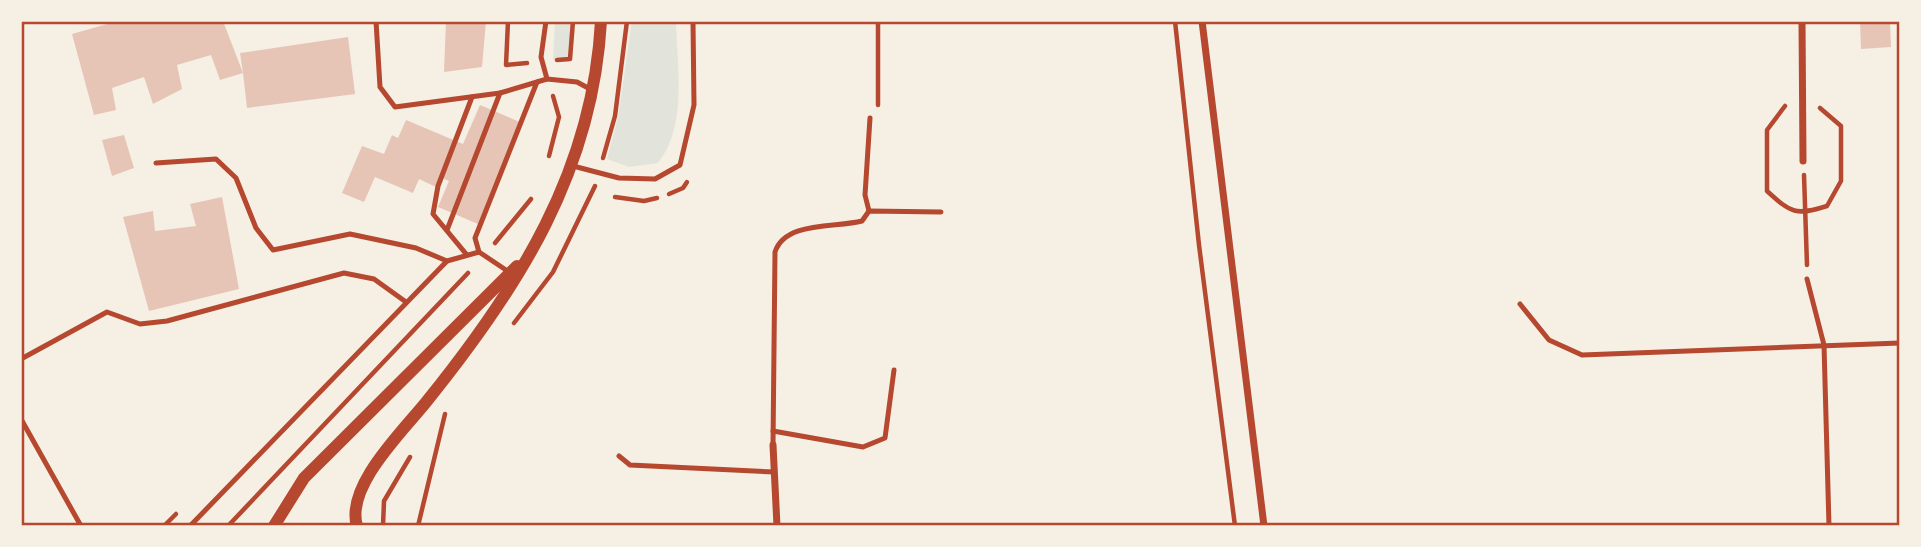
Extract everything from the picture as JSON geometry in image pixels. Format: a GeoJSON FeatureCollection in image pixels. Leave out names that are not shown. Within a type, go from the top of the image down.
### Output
{"type":"FeatureCollection","features":[{"type":"Feature","properties":{"kind":"street"},"geometry":{"type":"LineString","coordinates":[[356,526],[354,515],[365,484],[386,448],[427,401],[538,242],[573,166],[593,91],[601,21]]}},
{"type":"Feature","properties":{"kind":"street"},"geometry":{"type":"LineString","coordinates":[[1202,21],[1264,526]]}},
{"type":"Feature","properties":{"kind":"street"},"geometry":{"type":"LineString","coordinates":[[1802,21],[1803,161]]}},
{"type":"Feature","properties":{"kind":"street"},"geometry":{"type":"LineString","coordinates":[[274,526],[304,478],[515,275]]}},
{"type":"Feature","properties":{"kind":"street"},"geometry":{"type":"LineString","coordinates":[[773,445],[777,526]]}},
{"type":"Feature","properties":{"kind":"lane"},"geometry":{"type":"LineString","coordinates":[[376,21],[380,87],[395,107],[500,93],[547,79],[577,82],[593,91]]}},
{"type":"Feature","properties":{"kind":"lane"},"geometry":{"type":"LineString","coordinates":[[546,21],[541,57],[547,79]]}},
{"type":"Feature","properties":{"kind":"lane"},"geometry":{"type":"LineString","coordinates":[[573,166],[619,178],[655,179],[680,165],[694,104],[694,21]]}},
{"type":"Feature","properties":{"kind":"lane"},"geometry":{"type":"LineString","coordinates":[[515,275],[479,252],[475,238],[537,82]]}},
{"type":"Feature","properties":{"kind":"lane"},"geometry":{"type":"LineString","coordinates":[[447,230],[500,93]]}},
{"type":"Feature","properties":{"kind":"lane"},"geometry":{"type":"LineString","coordinates":[[467,255],[433,214],[438,186],[472,97]]}},
{"type":"Feature","properties":{"kind":"lane"},"geometry":{"type":"LineString","coordinates":[[773,445],[775,252],[786,235],[862,221],[869,211],[865,195],[870,118]]}},
{"type":"Feature","properties":{"kind":"lane"},"geometry":{"type":"LineString","coordinates":[[156,163],[216,159],[236,178],[256,228],[273,250],[350,234],[416,248],[447,261]]}},
{"type":"Feature","properties":{"kind":"lane"},"geometry":{"type":"LineString","coordinates":[[869,211],[941,212]]}},
{"type":"Feature","properties":{"kind":"lane"},"geometry":{"type":"LineString","coordinates":[[190,526],[447,261],[479,252]]}},
{"type":"Feature","properties":{"kind":"lane"},"geometry":{"type":"LineString","coordinates":[[21,359],[107,312],[140,324],[167,321],[344,273],[374,278],[406,302]]}},
{"type":"Feature","properties":{"kind":"lane"},"geometry":{"type":"LineString","coordinates":[[1807,279],[1824,345],[1829,526]]}},
{"type":"Feature","properties":{"kind":"lane"},"geometry":{"type":"LineString","coordinates":[[1520,304],[1549,340],[1582,355],[1900,343]]}},
{"type":"Feature","properties":{"kind":"lane"},"geometry":{"type":"LineString","coordinates":[[773,430],[863,447],[885,438],[894,370]]}},
{"type":"Feature","properties":{"kind":"lane"},"geometry":{"type":"LineString","coordinates":[[21,419],[81,526]]}},
{"type":"Feature","properties":{"kind":"lane"},"geometry":{"type":"LineString","coordinates":[[619,456],[630,465],[774,472]]}},
{"type":"Feature","properties":{"kind":"path"},"geometry":{"type":"LineString","coordinates":[[870,118],[880,103],[878,21]]}},
{"type":"Feature","properties":{"kind":"path"},"geometry":{"type":"LineString","coordinates":[[1175,21],[1200,258],[1235,526]]}},
{"type":"Feature","properties":{"kind":"path"},"geometry":{"type":"LineString","coordinates":[[1803,161],[1807,279]]}},
{"type":"Feature","properties":{"kind":"path"},"geometry":{"type":"LineString","coordinates":[[418,526],[446,410],[431,429]]}},
{"type":"Feature","properties":{"kind":"path"},"geometry":{"type":"LineString","coordinates":[[383,526],[384,501],[416,448]]}},
{"type":"Feature","properties":{"kind":"shaded area"},"geometry":{"type":"Polygon","coordinates":[[[555,21],[573,21],[570,59],[553,60],[555,21]]]}},
{"type":"Feature","properties":{"kind":"shaded area"},"geometry":{"type":"Polygon","coordinates":[[[632,21],[676,21],[679,95],[674,131],[658,163],[629,167],[607,159],[618,117],[632,21]]]}},
{"type":"Feature","properties":{"kind":"building"},"geometry":{"type":"Polygon","coordinates":[[[118,21],[223,21],[243,73],[220,80],[211,55],[177,65],[182,89],[153,104],[144,77],[112,88],[116,110],[94,115],[72,34],[118,21]]]}},
{"type":"Feature","properties":{"kind":"building"},"geometry":{"type":"Polygon","coordinates":[[[446,21],[486,21],[482,67],[444,72],[446,21]]]}},
{"type":"Feature","properties":{"kind":"building"},"geometry":{"type":"Polygon","coordinates":[[[1860,21],[1890,21],[1891,47],[1861,49],[1860,21]]]}},
{"type":"Feature","properties":{"kind":"building"},"geometry":{"type":"Polygon","coordinates":[[[348,37],[355,94],[247,108],[240,53],[348,37]]]}},
{"type":"Feature","properties":{"kind":"building"},"geometry":{"type":"Polygon","coordinates":[[[480,105],[520,122],[478,224],[438,207],[449,181],[440,177],[436,187],[419,179],[413,193],[375,177],[364,202],[342,193],[362,146],[384,154],[392,135],[398,138],[406,120],[463,144],[480,105]]]}},
{"type":"Feature","properties":{"kind":"building"},"geometry":{"type":"Polygon","coordinates":[[[124,135],[134,168],[112,176],[102,140],[124,135]]]}},
{"type":"Feature","properties":{"kind":"building"},"geometry":{"type":"Polygon","coordinates":[[[222,197],[239,289],[149,311],[123,217],[153,211],[155,231],[196,226],[190,204],[222,197]]]}}]}
